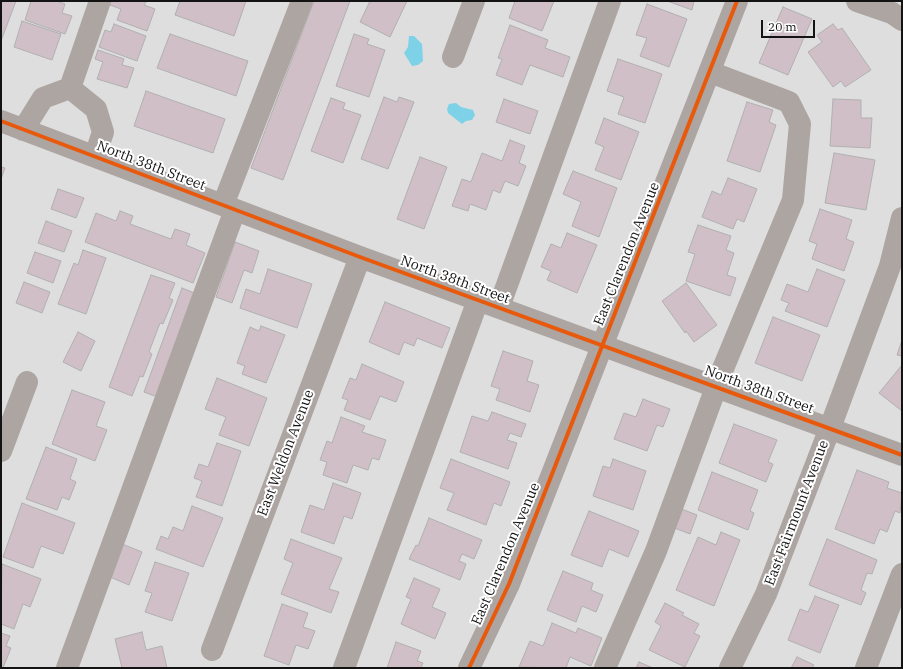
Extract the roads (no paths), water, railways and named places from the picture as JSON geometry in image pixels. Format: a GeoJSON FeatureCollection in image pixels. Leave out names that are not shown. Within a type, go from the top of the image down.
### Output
{"type":"FeatureCollection","features":[{"type":"Feature","properties":{"kind":"street"},"geometry":{"type":"LineString","coordinates":[[70,88],[100,1]]}},
{"type":"Feature","properties":{"kind":"street"},"geometry":{"type":"LineString","coordinates":[[67,668],[302,1]]}},
{"type":"Feature","properties":{"kind":"street"},"geometry":{"type":"LineString","coordinates":[[453,57],[474,1]]}},
{"type":"Feature","properties":{"kind":"street"},"geometry":{"type":"LineString","coordinates":[[499,307],[610,1]]}},
{"type":"Feature","properties":{"kind":"street","name":"East Clarendon Avenue"},"geometry":{"type":"LineString","coordinates":[[469,668],[508,584],[737,1]]}},
{"type":"Feature","properties":{"kind":"street"},"geometry":{"type":"LineString","coordinates":[[857,1],[892,13],[902,20]]}},
{"type":"Feature","properties":{"kind":"street"},"geometry":{"type":"LineString","coordinates":[[605,668],[656,551],[717,387],[793,200],[800,124],[789,102],[710,72]]}},
{"type":"Feature","properties":{"kind":"street"},"geometry":{"type":"LineString","coordinates":[[23,130],[43,98],[70,88]]}},
{"type":"Feature","properties":{"kind":"street"},"geometry":{"type":"LineString","coordinates":[[70,88],[96,108],[103,132],[95,156]]}},
{"type":"Feature","properties":{"kind":"street","name":"North 38th Street"},"geometry":{"type":"LineString","coordinates":[[1,121],[360,257],[902,455]]}},
{"type":"Feature","properties":{"kind":"street","name":"East Fairmount Avenue"},"geometry":{"type":"LineString","coordinates":[[730,668],[766,594],[830,428],[890,266],[902,218]]}},
{"type":"Feature","properties":{"kind":"street","name":"East Weldon Avenue"},"geometry":{"type":"LineString","coordinates":[[212,650],[360,257]]}},
{"type":"Feature","properties":{"kind":"street"},"geometry":{"type":"LineString","coordinates":[[344,668],[478,300]]}},
{"type":"Feature","properties":{"kind":"street"},"geometry":{"type":"LineString","coordinates":[[1,451],[27,382]]}},
{"type":"Feature","properties":{"kind":"street"},"geometry":{"type":"LineString","coordinates":[[866,668],[902,574]]}},
{"type":"Feature","properties":{"kind":"water"},"geometry":{"type":"Polygon","coordinates":[[[409,36],[414,36],[422,44],[423,61],[418,65],[412,66],[404,53],[408,47],[409,36]]]}},
{"type":"Feature","properties":{"kind":"water"},"geometry":{"type":"Polygon","coordinates":[[[456,103],[461,107],[473,110],[475,115],[472,120],[466,121],[462,124],[448,113],[447,109],[449,104],[456,103]]]}}]}
